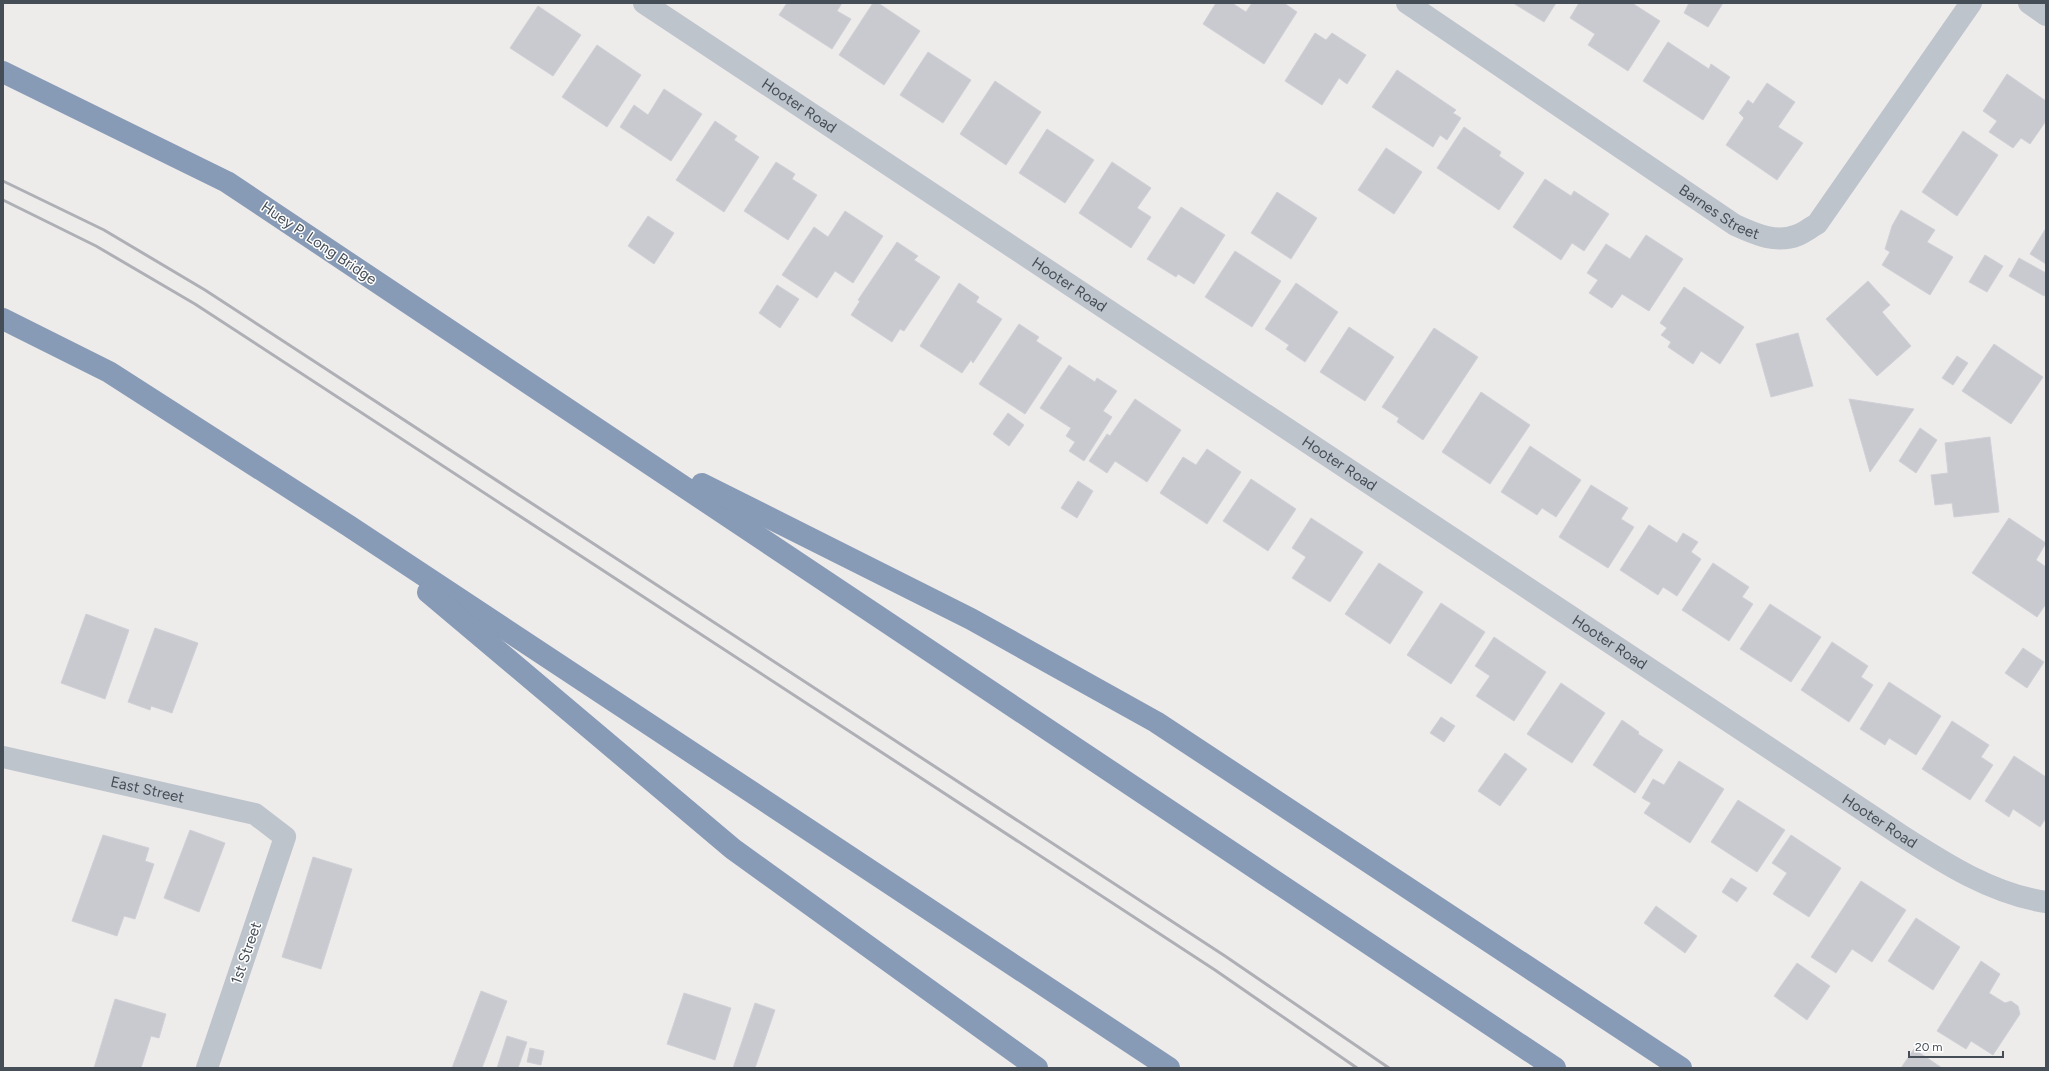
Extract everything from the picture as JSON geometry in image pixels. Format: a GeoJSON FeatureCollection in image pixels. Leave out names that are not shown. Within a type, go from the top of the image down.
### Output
{"type":"FeatureCollection","features":[{"type":"Feature","properties":{"kind":"highway","name":"Huey P. Long Bridge"},"geometry":{"type":"LineString","coordinates":[[3,72],[226,182],[618,442]]}},
{"type":"Feature","properties":{"kind":"highway"},"geometry":{"type":"LineString","coordinates":[[3,319],[109,372],[349,526],[1169,1068]]}},
{"type":"Feature","properties":{"kind":"highway"},"geometry":{"type":"LineString","coordinates":[[618,442],[1555,1068]]}},
{"type":"Feature","properties":{"kind":"highway"},"geometry":{"type":"LineString","coordinates":[[618,442],[971,619],[1156,722],[1681,1068]]}},
{"type":"Feature","properties":{"kind":"highway"},"geometry":{"type":"LineString","coordinates":[[349,526],[733,849],[1037,1068]]}},
{"type":"Feature","properties":{"kind":"street","name":"Hooter Road"},"geometry":{"type":"LineString","coordinates":[[644,3],[1905,838],[1944,863],[1985,883],[2024,898],[2046,902]]}},
{"type":"Feature","properties":{"kind":"street","name":"Barnes Street"},"geometry":{"type":"LineString","coordinates":[[1407,3],[1735,225],[1762,237],[1781,238],[1798,235],[1817,224],[1971,3]]}},
{"type":"Feature","properties":{"kind":"street"},"geometry":{"type":"LineString","coordinates":[[2029,3],[2046,15]]}},
{"type":"Feature","properties":{"kind":"street","name":"East Street"},"geometry":{"type":"LineString","coordinates":[[3,757],[255,814],[285,837]]}},
{"type":"Feature","properties":{"kind":"street","name":"1st Street"},"geometry":{"type":"LineString","coordinates":[[207,1068],[285,837]]}},
{"type":"Feature","properties":{"kind":"building"},"geometry":{"type":"Polygon","coordinates":[[[787,3],[842,3],[837,11],[851,19],[832,49],[779,15],[787,3]]]}},
{"type":"Feature","properties":{"kind":"building"},"geometry":{"type":"Polygon","coordinates":[[[873,3],[878,3],[920,31],[884,85],[839,55],[873,3]]]}},
{"type":"Feature","properties":{"kind":"building"},"geometry":{"type":"Polygon","coordinates":[[[1216,3],[1232,3],[1246,12],[1252,3],[1284,3],[1297,12],[1264,64],[1203,24],[1216,3]]]}},
{"type":"Feature","properties":{"kind":"building"},"geometry":{"type":"Polygon","coordinates":[[[1513,3],[1556,3],[1544,22],[1513,3]]]}},
{"type":"Feature","properties":{"kind":"building"},"geometry":{"type":"Polygon","coordinates":[[[1579,3],[1632,3],[1660,21],[1628,71],[1588,45],[1595,34],[1570,18],[1579,3]]]}},
{"type":"Feature","properties":{"kind":"building"},"geometry":{"type":"Polygon","coordinates":[[[1689,3],[1723,3],[1708,27],[1684,13],[1689,3]]]}},
{"type":"Feature","properties":{"kind":"building"},"geometry":{"type":"Polygon","coordinates":[[[538,6],[581,35],[553,76],[510,48],[538,6]]]}},
{"type":"Feature","properties":{"kind":"building"},"geometry":{"type":"Polygon","coordinates":[[[1315,33],[1326,40],[1332,33],[1366,55],[1347,84],[1339,78],[1322,105],[1285,81],[1315,33]]]}},
{"type":"Feature","properties":{"kind":"building"},"geometry":{"type":"Polygon","coordinates":[[[1668,42],[1709,69],[1711,64],[1730,77],[1703,120],[1643,81],[1668,42]]]}},
{"type":"Feature","properties":{"kind":"building"},"geometry":{"type":"Polygon","coordinates":[[[597,45],[641,75],[607,127],[562,97],[597,45]]]}},
{"type":"Feature","properties":{"kind":"building"},"geometry":{"type":"Polygon","coordinates":[[[928,52],[971,80],[943,123],[900,95],[928,52]]]}},
{"type":"Feature","properties":{"kind":"building"},"geometry":{"type":"Polygon","coordinates":[[[1397,70],[1456,110],[1453,113],[1461,118],[1447,140],[1440,135],[1433,147],[1372,107],[1397,70]]]}},
{"type":"Feature","properties":{"kind":"building"},"geometry":{"type":"Polygon","coordinates":[[[2007,74],[2046,101],[2046,121],[2030,144],[2021,138],[2013,148],[1989,132],[1997,121],[1983,111],[2007,74]]]}},
{"type":"Feature","properties":{"kind":"building"},"geometry":{"type":"Polygon","coordinates":[[[995,81],[1041,112],[1006,165],[960,134],[995,81]]]}},
{"type":"Feature","properties":{"kind":"building"},"geometry":{"type":"Polygon","coordinates":[[[1767,83],[1795,102],[1778,127],[1803,143],[1777,180],[1726,145],[1744,118],[1739,113],[1748,100],[1753,104],[1767,83]]]}},
{"type":"Feature","properties":{"kind":"building"},"geometry":{"type":"Polygon","coordinates":[[[664,89],[702,114],[671,161],[620,127],[634,105],[648,115],[664,89]]]}},
{"type":"Feature","properties":{"kind":"building"},"geometry":{"type":"Polygon","coordinates":[[[715,121],[737,136],[734,140],[759,157],[724,212],[676,180],[715,121]]]}},
{"type":"Feature","properties":{"kind":"building"},"geometry":{"type":"Polygon","coordinates":[[[1464,127],[1501,152],[1499,156],[1524,173],[1499,210],[1437,168],[1464,127]]]}},
{"type":"Feature","properties":{"kind":"building"},"geometry":{"type":"Polygon","coordinates":[[[1047,129],[1094,160],[1065,203],[1019,173],[1047,129]]]}},
{"type":"Feature","properties":{"kind":"building"},"geometry":{"type":"Polygon","coordinates":[[[1963,131],[1998,155],[1957,216],[1922,192],[1963,131]]]}},
{"type":"Feature","properties":{"kind":"building"},"geometry":{"type":"Polygon","coordinates":[[[1386,148],[1422,172],[1394,214],[1358,190],[1386,148]]]}},
{"type":"Feature","properties":{"kind":"building"},"geometry":{"type":"Polygon","coordinates":[[[776,162],[795,174],[792,179],[817,195],[788,240],[744,211],[776,162]]]}},
{"type":"Feature","properties":{"kind":"building"},"geometry":{"type":"Polygon","coordinates":[[[1112,162],[1151,188],[1137,208],[1151,217],[1131,248],[1079,213],[1112,162]]]}},
{"type":"Feature","properties":{"kind":"building"},"geometry":{"type":"Polygon","coordinates":[[[1545,179],[1571,196],[1574,191],[1609,214],[1584,251],[1572,243],[1561,260],[1513,227],[1545,179]]]}},
{"type":"Feature","properties":{"kind":"building"},"geometry":{"type":"Polygon","coordinates":[[[1277,192],[1317,218],[1291,259],[1251,233],[1277,192]]]}},
{"type":"Feature","properties":{"kind":"building"},"geometry":{"type":"Polygon","coordinates":[[[1181,207],[1225,235],[1194,284],[1178,274],[1176,277],[1147,259],[1181,207]]]}},
{"type":"Feature","properties":{"kind":"building"},"geometry":{"type":"Polygon","coordinates":[[[1901,210],[1935,230],[1927,242],[1953,257],[1930,295],[1882,265],[1890,252],[1885,249],[1892,226],[1901,210]]]}},
{"type":"Feature","properties":{"kind":"building"},"geometry":{"type":"Polygon","coordinates":[[[845,211],[883,236],[853,283],[835,271],[817,298],[782,275],[814,227],[828,237],[845,211]]]}},
{"type":"Feature","properties":{"kind":"building"},"geometry":{"type":"Polygon","coordinates":[[[648,216],[674,233],[654,264],[628,246],[648,216]]]}},
{"type":"Feature","properties":{"kind":"building"},"geometry":{"type":"Polygon","coordinates":[[[2046,228],[2046,264],[2030,254],[2046,228]]]}},
{"type":"Feature","properties":{"kind":"building"},"geometry":{"type":"Polygon","coordinates":[[[1646,235],[1683,259],[1649,311],[1622,294],[1612,308],[1589,293],[1598,280],[1587,273],[1606,244],[1630,259],[1646,235]]]}},
{"type":"Feature","properties":{"kind":"building"},"geometry":{"type":"Polygon","coordinates":[[[897,242],[918,256],[914,260],[940,277],[904,331],[900,329],[892,342],[851,315],[860,301],[858,300],[897,242]]]}},
{"type":"Feature","properties":{"kind":"building"},"geometry":{"type":"Polygon","coordinates":[[[1235,251],[1281,281],[1252,327],[1205,297],[1235,251]]]}},
{"type":"Feature","properties":{"kind":"building"},"geometry":{"type":"Polygon","coordinates":[[[1985,255],[2003,266],[1987,292],[1969,282],[1985,255]]]}},
{"type":"Feature","properties":{"kind":"building"},"geometry":{"type":"Polygon","coordinates":[[[2019,258],[2046,273],[2046,293],[2044,296],[2009,276],[2019,258]]]}},
{"type":"Feature","properties":{"kind":"building"},"geometry":{"type":"Polygon","coordinates":[[[1868,281],[1890,305],[1882,312],[1911,346],[1877,376],[1826,319],[1868,281]]]}},
{"type":"Feature","properties":{"kind":"building"},"geometry":{"type":"Polygon","coordinates":[[[959,283],[979,297],[976,302],[1002,319],[973,363],[971,360],[962,373],[920,346],[959,283]]]}},
{"type":"Feature","properties":{"kind":"building"},"geometry":{"type":"Polygon","coordinates":[[[1296,283],[1338,312],[1305,362],[1286,349],[1289,345],[1265,329],[1296,283]]]}},
{"type":"Feature","properties":{"kind":"building"},"geometry":{"type":"Polygon","coordinates":[[[777,285],[799,299],[780,328],[759,313],[777,285]]]}},
{"type":"Feature","properties":{"kind":"building"},"geometry":{"type":"Polygon","coordinates":[[[1684,287],[1744,327],[1720,364],[1701,351],[1693,364],[1668,347],[1671,342],[1661,335],[1667,328],[1660,323],[1684,287]]]}},
{"type":"Feature","properties":{"kind":"building"},"geometry":{"type":"Polygon","coordinates":[[[1019,324],[1039,337],[1036,341],[1062,358],[1025,414],[979,384],[1019,324]]]}},
{"type":"Feature","properties":{"kind":"building"},"geometry":{"type":"Polygon","coordinates":[[[1349,327],[1394,357],[1365,401],[1320,372],[1349,327]]]}},
{"type":"Feature","properties":{"kind":"building"},"geometry":{"type":"Polygon","coordinates":[[[1434,328],[1478,357],[1423,440],[1397,422],[1399,418],[1382,407],[1434,328]]]}},
{"type":"Feature","properties":{"kind":"building"},"geometry":{"type":"Polygon","coordinates":[[[1798,333],[1813,386],[1771,397],[1756,344],[1798,333]]]}},
{"type":"Feature","properties":{"kind":"building"},"geometry":{"type":"Polygon","coordinates":[[[1994,344],[2043,377],[2011,424],[1962,391],[1994,344]]]}},
{"type":"Feature","properties":{"kind":"building"},"geometry":{"type":"Polygon","coordinates":[[[1957,356],[1968,363],[1953,385],[1942,378],[1957,356]]]}},
{"type":"Feature","properties":{"kind":"building"},"geometry":{"type":"Polygon","coordinates":[[[1069,365],[1095,382],[1097,378],[1117,391],[1103,411],[1112,417],[1084,461],[1069,451],[1075,442],[1066,436],[1071,428],[1040,408],[1069,365]]]}},
{"type":"Feature","properties":{"kind":"building"},"geometry":{"type":"Polygon","coordinates":[[[1481,392],[1530,425],[1490,484],[1442,452],[1481,392]]]}},
{"type":"Feature","properties":{"kind":"building"},"geometry":{"type":"Polygon","coordinates":[[[1135,399],[1181,430],[1147,482],[1115,461],[1107,473],[1089,461],[1107,434],[1110,436],[1135,399]]]}},
{"type":"Feature","properties":{"kind":"building"},"geometry":{"type":"Polygon","coordinates":[[[1849,399],[1914,409],[1870,472],[1849,399]]]}},
{"type":"Feature","properties":{"kind":"building"},"geometry":{"type":"Polygon","coordinates":[[[1008,413],[1024,425],[1009,446],[993,434],[1008,413]]]}},
{"type":"Feature","properties":{"kind":"building"},"geometry":{"type":"Polygon","coordinates":[[[1920,428],[1937,440],[1916,473],[1899,461],[1920,428]]]}},
{"type":"Feature","properties":{"kind":"building"},"geometry":{"type":"Polygon","coordinates":[[[1990,437],[1999,512],[1954,517],[1952,503],[1935,505],[1931,475],[1948,473],[1945,443],[1990,437]]]}},
{"type":"Feature","properties":{"kind":"building"},"geometry":{"type":"Polygon","coordinates":[[[1530,446],[1581,480],[1556,517],[1542,508],[1537,515],[1501,492],[1530,446]]]}},
{"type":"Feature","properties":{"kind":"building"},"geometry":{"type":"Polygon","coordinates":[[[1207,449],[1241,472],[1207,524],[1160,493],[1183,457],[1196,465],[1207,449]]]}},
{"type":"Feature","properties":{"kind":"building"},"geometry":{"type":"Polygon","coordinates":[[[1251,479],[1296,509],[1268,551],[1223,521],[1251,479]]]}},
{"type":"Feature","properties":{"kind":"building"},"geometry":{"type":"Polygon","coordinates":[[[1078,481],[1093,491],[1077,518],[1061,508],[1078,481]]]}},
{"type":"Feature","properties":{"kind":"building"},"geometry":{"type":"Polygon","coordinates":[[[1591,485],[1628,508],[1621,519],[1634,527],[1608,568],[1559,537],[1591,485]]]}},
{"type":"Feature","properties":{"kind":"building"},"geometry":{"type":"Polygon","coordinates":[[[1311,518],[1363,552],[1330,602],[1292,578],[1306,557],[1292,548],[1311,518]]]}},
{"type":"Feature","properties":{"kind":"building"},"geometry":{"type":"Polygon","coordinates":[[[2009,518],[2046,543],[2036,560],[2046,567],[2046,604],[2037,617],[1972,573],[2009,518]]]}},
{"type":"Feature","properties":{"kind":"building"},"geometry":{"type":"Polygon","coordinates":[[[1649,525],[1677,543],[1683,533],[1698,542],[1691,552],[1701,559],[1677,596],[1663,587],[1658,595],[1620,570],[1649,525]]]}},
{"type":"Feature","properties":{"kind":"building"},"geometry":{"type":"Polygon","coordinates":[[[1379,563],[1423,592],[1390,644],[1345,614],[1379,563]]]}},
{"type":"Feature","properties":{"kind":"building"},"geometry":{"type":"Polygon","coordinates":[[[1713,563],[1749,587],[1742,597],[1753,604],[1729,641],[1682,610],[1713,563]]]}},
{"type":"Feature","properties":{"kind":"building"},"geometry":{"type":"Polygon","coordinates":[[[1441,603],[1485,632],[1451,684],[1407,655],[1441,603]]]}},
{"type":"Feature","properties":{"kind":"building"},"geometry":{"type":"Polygon","coordinates":[[[1770,604],[1821,637],[1791,682],[1740,649],[1770,604]]]}},
{"type":"Feature","properties":{"kind":"building"},"geometry":{"type":"Polygon","coordinates":[[[86,614],[129,630],[105,699],[61,683],[86,614]]]}},
{"type":"Feature","properties":{"kind":"building"},"geometry":{"type":"Polygon","coordinates":[[[155,628],[198,643],[172,713],[151,706],[150,710],[128,702],[155,628]]]}},
{"type":"Feature","properties":{"kind":"building"},"geometry":{"type":"Polygon","coordinates":[[[1494,637],[1546,672],[1514,721],[1476,696],[1490,676],[1475,666],[1494,637]]]}},
{"type":"Feature","properties":{"kind":"building"},"geometry":{"type":"Polygon","coordinates":[[[1832,642],[1868,666],[1861,677],[1873,685],[1849,722],[1801,690],[1832,642]]]}},
{"type":"Feature","properties":{"kind":"building"},"geometry":{"type":"Polygon","coordinates":[[[2023,648],[2044,662],[2027,688],[2005,673],[2023,648]]]}},
{"type":"Feature","properties":{"kind":"building"},"geometry":{"type":"Polygon","coordinates":[[[1889,682],[1941,716],[1916,755],[1889,738],[1885,745],[1860,729],[1889,682]]]}},
{"type":"Feature","properties":{"kind":"building"},"geometry":{"type":"Polygon","coordinates":[[[1561,683],[1605,713],[1572,763],[1527,734],[1561,683]]]}},
{"type":"Feature","properties":{"kind":"building"},"geometry":{"type":"Polygon","coordinates":[[[1441,717],[1455,726],[1444,742],[1430,733],[1441,717]]]}},
{"type":"Feature","properties":{"kind":"building"},"geometry":{"type":"Polygon","coordinates":[[[1622,720],[1639,732],[1638,734],[1663,750],[1635,793],[1593,765],[1622,720]]]}},
{"type":"Feature","properties":{"kind":"building"},"geometry":{"type":"Polygon","coordinates":[[[1952,721],[1989,745],[1981,757],[1993,765],[1970,800],[1922,769],[1952,721]]]}},
{"type":"Feature","properties":{"kind":"building"},"geometry":{"type":"Polygon","coordinates":[[[1505,753],[1527,769],[1500,806],[1478,791],[1505,753]]]}},
{"type":"Feature","properties":{"kind":"building"},"geometry":{"type":"Polygon","coordinates":[[[2014,756],[2046,777],[2046,818],[2040,827],[2013,809],[2009,817],[1985,801],[2014,756]]]}},
{"type":"Feature","properties":{"kind":"building"},"geometry":{"type":"Polygon","coordinates":[[[1679,761],[1724,789],[1690,843],[1644,813],[1651,803],[1642,798],[1653,779],[1664,785],[1679,761]]]}},
{"type":"Feature","properties":{"kind":"building"},"geometry":{"type":"Polygon","coordinates":[[[1738,800],[1785,830],[1757,872],[1711,842],[1738,800]]]}},
{"type":"Feature","properties":{"kind":"building"},"geometry":{"type":"Polygon","coordinates":[[[190,830],[225,843],[199,912],[164,898],[190,830]]]}},
{"type":"Feature","properties":{"kind":"building"},"geometry":{"type":"Polygon","coordinates":[[[103,835],[149,848],[145,861],[154,864],[135,919],[124,916],[117,936],[72,921],[103,835]]]}},
{"type":"Feature","properties":{"kind":"building"},"geometry":{"type":"Polygon","coordinates":[[[1791,835],[1841,868],[1809,917],[1773,894],[1787,873],[1772,863],[1791,835]]]}},
{"type":"Feature","properties":{"kind":"building"},"geometry":{"type":"Polygon","coordinates":[[[313,857],[352,869],[321,969],[282,957],[313,857]]]}},
{"type":"Feature","properties":{"kind":"building"},"geometry":{"type":"Polygon","coordinates":[[[1731,878],[1747,888],[1737,902],[1722,892],[1731,878]]]}},
{"type":"Feature","properties":{"kind":"building"},"geometry":{"type":"Polygon","coordinates":[[[1861,881],[1906,910],[1872,962],[1852,949],[1836,973],[1811,957],[1861,881]]]}},
{"type":"Feature","properties":{"kind":"building"},"geometry":{"type":"Polygon","coordinates":[[[1656,906],[1697,936],[1685,953],[1644,923],[1656,906]]]}},
{"type":"Feature","properties":{"kind":"building"},"geometry":{"type":"Polygon","coordinates":[[[1916,918],[1960,947],[1933,990],[1888,961],[1916,918]]]}},
{"type":"Feature","properties":{"kind":"building"},"geometry":{"type":"Polygon","coordinates":[[[1981,961],[2000,974],[1989,993],[2005,1003],[2011,1001],[2018,1006],[2020,1014],[1993,1055],[1971,1041],[1966,1049],[1937,1031],[1981,961]]]}},
{"type":"Feature","properties":{"kind":"building"},"geometry":{"type":"Polygon","coordinates":[[[1797,963],[1830,986],[1807,1020],[1774,996],[1797,963]]]}},
{"type":"Feature","properties":{"kind":"building"},"geometry":{"type":"Polygon","coordinates":[[[481,991],[507,1001],[482,1068],[452,1068],[481,991]]]}},
{"type":"Feature","properties":{"kind":"building"},"geometry":{"type":"Polygon","coordinates":[[[684,993],[731,1008],[715,1060],[667,1044],[684,993]]]}},
{"type":"Feature","properties":{"kind":"building"},"geometry":{"type":"Polygon","coordinates":[[[115,999],[166,1014],[159,1038],[151,1036],[141,1068],[94,1068],[115,999]]]}},
{"type":"Feature","properties":{"kind":"building"},"geometry":{"type":"Polygon","coordinates":[[[755,1003],[775,1010],[755,1068],[733,1068],[755,1003]]]}},
{"type":"Feature","properties":{"kind":"building"},"geometry":{"type":"Polygon","coordinates":[[[507,1036],[527,1042],[518,1068],[497,1068],[507,1036]]]}},
{"type":"Feature","properties":{"kind":"building"},"geometry":{"type":"Polygon","coordinates":[[[530,1048],[544,1051],[541,1065],[527,1062],[530,1048]]]}},
{"type":"Feature","properties":{"kind":"building"},"geometry":{"type":"Polygon","coordinates":[[[1914,1049],[1942,1068],[1901,1068],[1914,1049]]]}},
{"type":"Feature","properties":{"kind":"railway"},"geometry":{"type":"LineString","coordinates":[[3,181],[104,230],[205,290],[1225,956],[1389,1068]]}},
{"type":"Feature","properties":{"kind":"railway"},"geometry":{"type":"LineString","coordinates":[[3,200],[96,246],[195,304],[1215,970],[1357,1068]]}}]}
